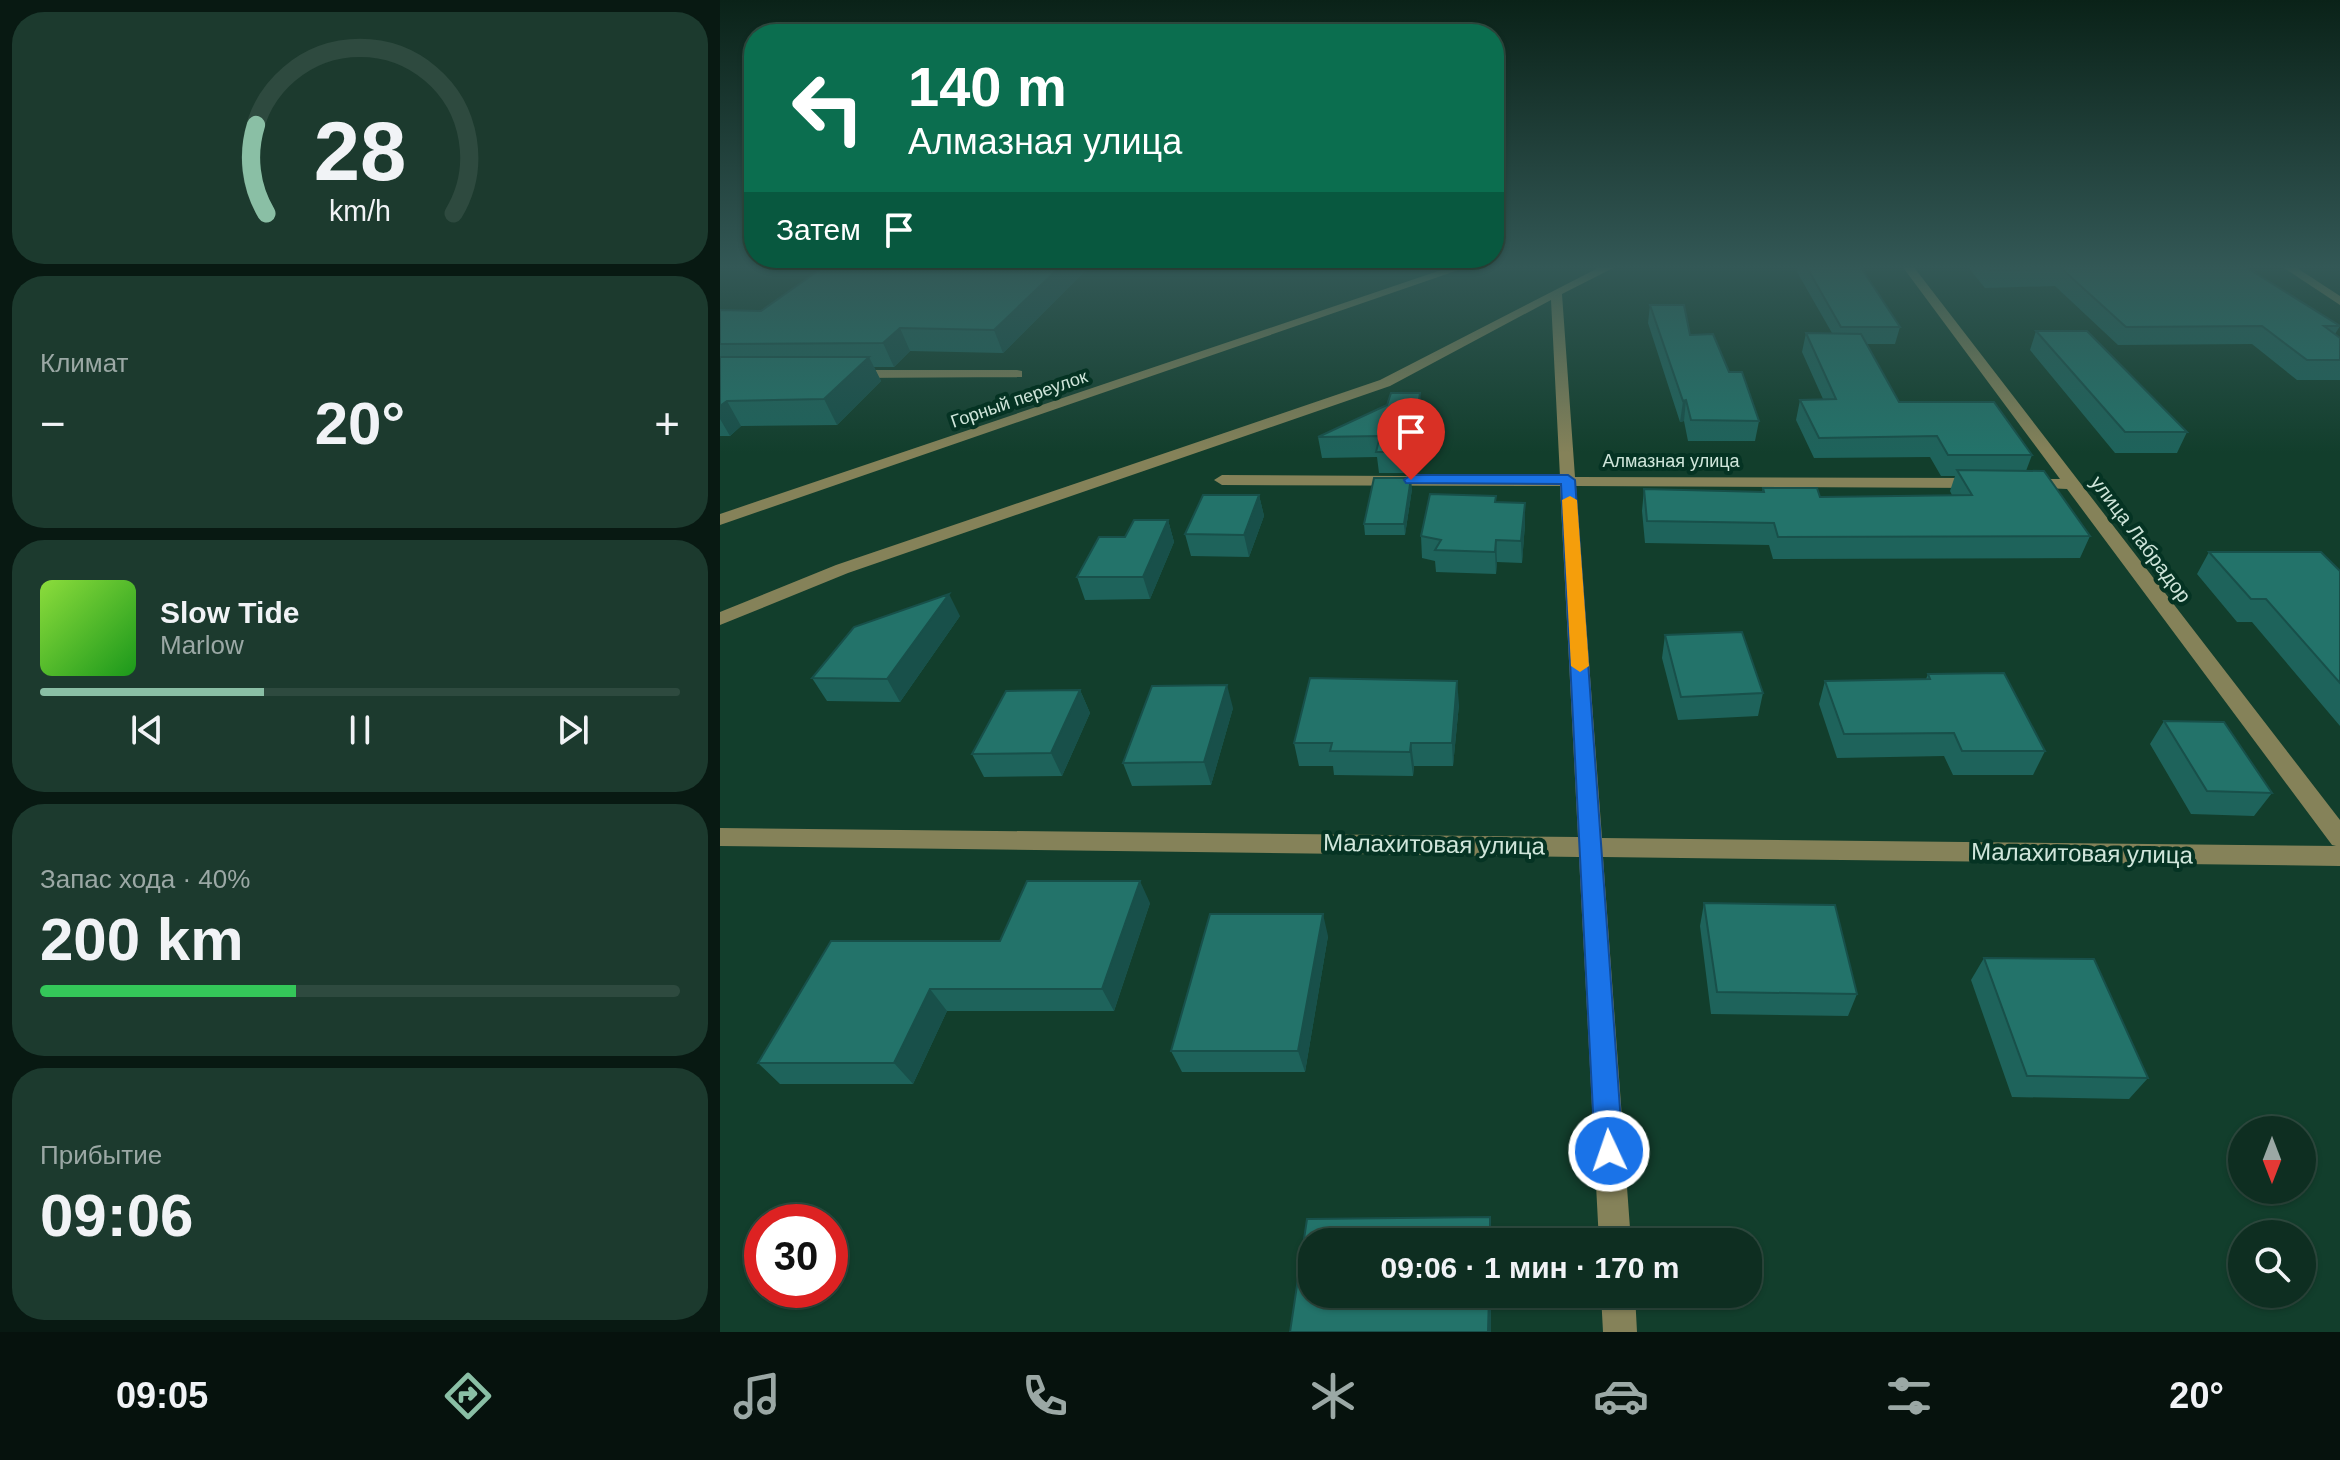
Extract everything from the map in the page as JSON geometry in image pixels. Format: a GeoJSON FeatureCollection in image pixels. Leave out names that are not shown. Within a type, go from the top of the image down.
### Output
{"type":"FeatureCollection","features":[{"type":"Feature","properties":{"kind":"street","name":"Горный переулок"},"geometry":{"type":"LineString","coordinates":[[720,520],[1283,328]]}},
{"type":"Feature","properties":{"kind":"street"},"geometry":{"type":"LineString","coordinates":[[720,619],[842,569],[1385,383],[1488,328]]}},
{"type":"Feature","properties":{"kind":"street"},"geometry":{"type":"LineString","coordinates":[[1558,328],[1614,1228]]}},
{"type":"Feature","properties":{"kind":"street","name":"улица Лабрадор"},"geometry":{"type":"LineString","coordinates":[[1954,328],[2340,838]]}},
{"type":"Feature","properties":{"kind":"street"},"geometry":{"type":"LineString","coordinates":[[829,374],[1017,374]]}},
{"type":"Feature","properties":{"kind":"street","name":"Алмазная улица"},"geometry":{"type":"LineString","coordinates":[[1222,480],[2071,484]]}},
{"type":"Feature","properties":{"kind":"street","name":"Малахитовая улица"},"geometry":{"type":"LineString","coordinates":[[720,837],[2340,856]]}},
{"type":"Feature","properties":{"kind":"street"},"geometry":{"type":"LineString","coordinates":[[1619,1308],[1620,1332]]}},
{"type":"Feature","properties":{"kind":"building"},"geometry":{"type":"Polygon","coordinates":[[[720,328],[900,328],[883,343],[720,344],[720,328]]]}},
{"type":"Feature","properties":{"kind":"building"},"geometry":{"type":"Polygon","coordinates":[[[908,328],[996,328],[994,330],[908,328]]]}},
{"type":"Feature","properties":{"kind":"building"},"geometry":{"type":"Polygon","coordinates":[[[1658,328],[1689,328],[1690,335],[1713,334],[1729,372],[1742,372],[1759,421],[1691,420],[1686,400],[1683,401],[1658,328]]]}},
{"type":"Feature","properties":{"kind":"building"},"geometry":{"type":"Polygon","coordinates":[[[2265,328],[2327,328],[2340,338],[2340,360],[2307,360],[2265,328]]]}},
{"type":"Feature","properties":{"kind":"building"},"geometry":{"type":"Polygon","coordinates":[[[2036,331],[2087,331],[2187,432],[2125,432],[2036,331]]]}},
{"type":"Feature","properties":{"kind":"building"},"geometry":{"type":"Polygon","coordinates":[[[1806,333],[1861,334],[1899,402],[1994,402],[2032,455],[1948,455],[1937,436],[1819,438],[1800,400],[1836,399],[1806,333]]]}},
{"type":"Feature","properties":{"kind":"building"},"geometry":{"type":"Polygon","coordinates":[[[720,357],[869,357],[824,399],[727,401],[720,406],[720,357]]]}},
{"type":"Feature","properties":{"kind":"building"},"geometry":{"type":"Polygon","coordinates":[[[1391,393],[1420,393],[1412,452],[1376,452],[1380,436],[1318,437],[1387,405],[1391,393]]]}},
{"type":"Feature","properties":{"kind":"building"},"geometry":{"type":"Polygon","coordinates":[[[1957,470],[2044,471],[2090,536],[1778,537],[1774,523],[1647,521],[1644,489],[1764,492],[1763,488],[1817,488],[1820,497],[1972,495],[1957,470]]]}},
{"type":"Feature","properties":{"kind":"building"},"geometry":{"type":"Polygon","coordinates":[[[1374,478],[1411,478],[1404,524],[1364,524],[1374,478]]]}},
{"type":"Feature","properties":{"kind":"building"},"geometry":{"type":"Polygon","coordinates":[[[1430,494],[1496,496],[1495,502],[1525,503],[1521,541],[1496,540],[1495,552],[1435,550],[1441,540],[1421,536],[1430,494]]]}},
{"type":"Feature","properties":{"kind":"building"},"geometry":{"type":"Polygon","coordinates":[[[1203,495],[1259,495],[1244,535],[1185,534],[1203,495]]]}},
{"type":"Feature","properties":{"kind":"building"},"geometry":{"type":"Polygon","coordinates":[[[1134,520],[1168,520],[1143,577],[1077,577],[1099,537],[1125,537],[1134,520]]]}},
{"type":"Feature","properties":{"kind":"building"},"geometry":{"type":"Polygon","coordinates":[[[2209,552],[2321,552],[2340,571],[2340,683],[2266,599],[2251,599],[2209,552]]]}},
{"type":"Feature","properties":{"kind":"building"},"geometry":{"type":"Polygon","coordinates":[[[949,594],[887,679],[812,678],[854,627],[949,594]]]}},
{"type":"Feature","properties":{"kind":"building"},"geometry":{"type":"Polygon","coordinates":[[[1742,632],[1763,693],[1681,697],[1665,635],[1742,632]]]}},
{"type":"Feature","properties":{"kind":"building"},"geometry":{"type":"Polygon","coordinates":[[[2004,673],[2045,751],[1962,751],[1954,733],[1844,734],[1825,681],[1930,679],[1928,674],[2004,673]]]}},
{"type":"Feature","properties":{"kind":"building"},"geometry":{"type":"Polygon","coordinates":[[[1310,678],[1457,681],[1452,743],[1411,743],[1410,752],[1330,751],[1332,743],[1294,743],[1310,678]]]}},
{"type":"Feature","properties":{"kind":"building"},"geometry":{"type":"Polygon","coordinates":[[[1227,685],[1204,762],[1123,763],[1152,686],[1227,685]]]}},
{"type":"Feature","properties":{"kind":"building"},"geometry":{"type":"Polygon","coordinates":[[[1080,690],[1051,753],[972,754],[1006,691],[1080,690]]]}},
{"type":"Feature","properties":{"kind":"building"},"geometry":{"type":"Polygon","coordinates":[[[2164,721],[2224,722],[2272,793],[2207,791],[2164,721]]]}},
{"type":"Feature","properties":{"kind":"building"},"geometry":{"type":"Polygon","coordinates":[[[1027,881],[1140,881],[1102,989],[930,989],[894,1063],[758,1063],[831,941],[1000,941],[1027,881]]]}},
{"type":"Feature","properties":{"kind":"building"},"geometry":{"type":"Polygon","coordinates":[[[1704,903],[1835,905],[1857,994],[1717,992],[1704,903]]]}},
{"type":"Feature","properties":{"kind":"building"},"geometry":{"type":"Polygon","coordinates":[[[1210,914],[1323,914],[1298,1051],[1171,1051],[1210,914]]]}},
{"type":"Feature","properties":{"kind":"building"},"geometry":{"type":"Polygon","coordinates":[[[1984,958],[2094,959],[2148,1078],[2027,1076],[1984,958]]]}},
{"type":"Feature","properties":{"kind":"building"},"geometry":{"type":"Polygon","coordinates":[[[1490,1217],[1490,1228],[1306,1228],[1307,1219],[1490,1217]]]}},
{"type":"Feature","properties":{"kind":"building"},"geometry":{"type":"Polygon","coordinates":[[[1298,1279],[1298,1308],[1489,1308],[1488,1332],[1290,1332],[1298,1279]]]}},
{"type":"Feature","properties":{"kind":"slow traffic"},"geometry":{"type":"LineString","coordinates":[[1570,500],[1580,666]]}},
{"type":"Feature","properties":{"kind":"route"},"geometry":{"type":"LineString","coordinates":[[1411,480],[1568,480],[1609,1151]]}}]}
